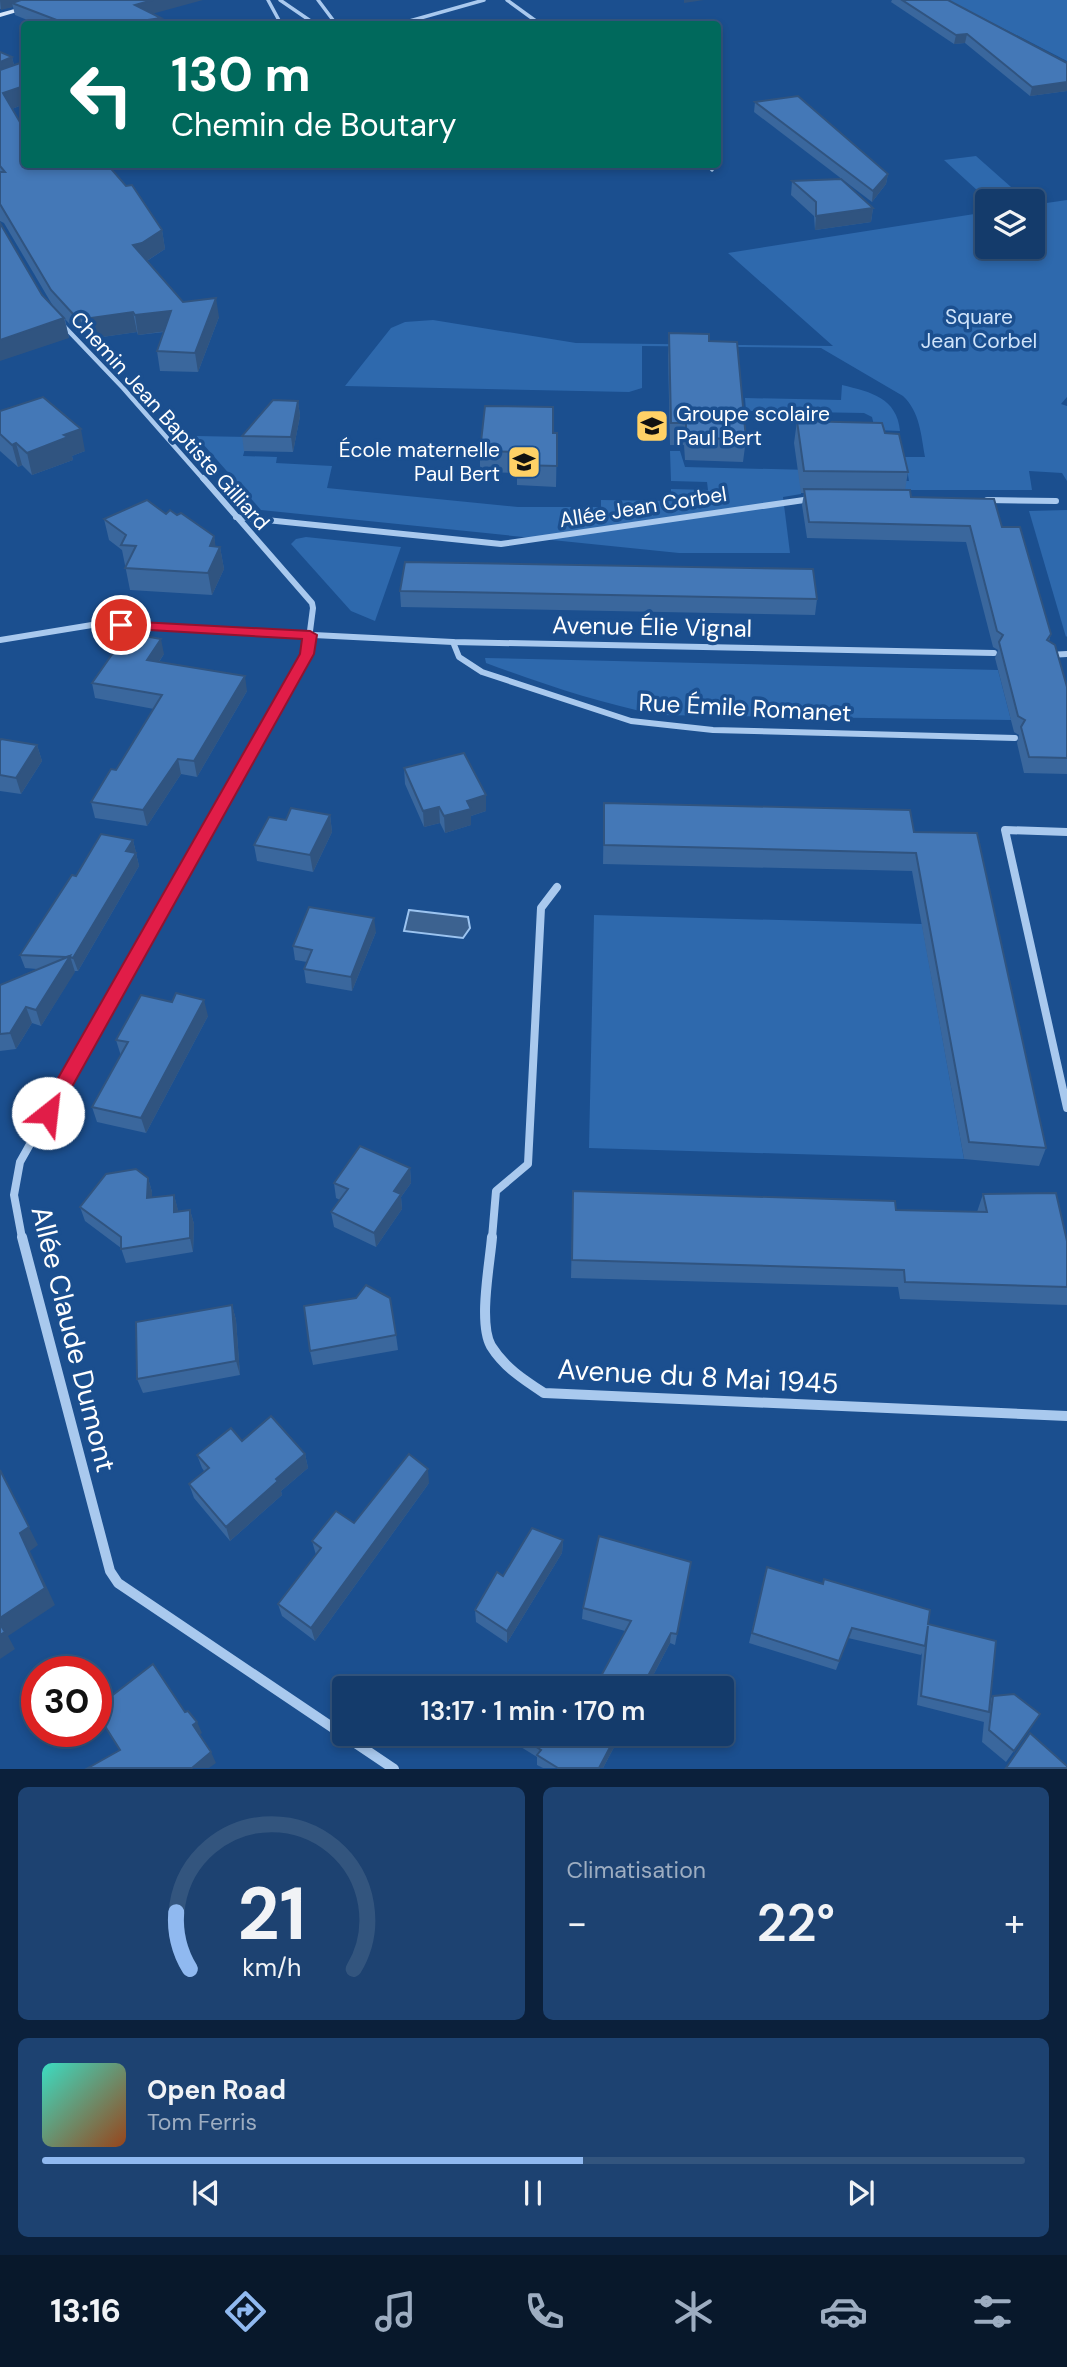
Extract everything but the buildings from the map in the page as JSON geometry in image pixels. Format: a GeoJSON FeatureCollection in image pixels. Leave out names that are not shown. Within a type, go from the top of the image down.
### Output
{"type":"FeatureCollection","features":[{"type":"Feature","properties":{"kind":"main road"},"geometry":{"type":"LineString","coordinates":[[0,15],[55,0]]}},
{"type":"Feature","properties":{"kind":"street"},"geometry":{"type":"LineString","coordinates":[[268,0],[279,21]]}},
{"type":"Feature","properties":{"kind":"street"},"geometry":{"type":"LineString","coordinates":[[280,0],[311,21]]}},
{"type":"Feature","properties":{"kind":"street"},"geometry":{"type":"LineString","coordinates":[[318,0],[334,21]]}},
{"type":"Feature","properties":{"kind":"street"},"geometry":{"type":"LineString","coordinates":[[410,21],[484,0]]}},
{"type":"Feature","properties":{"kind":"street"},"geometry":{"type":"LineString","coordinates":[[507,0],[536,21]]}},
{"type":"Feature","properties":{"kind":"street","name":"Chemin Jean Baptiste Gilliard"},"geometry":{"type":"LineString","coordinates":[[60,322],[123,388],[312,603],[310,635]]}},
{"type":"Feature","properties":{"kind":"street","name":"Allée Jean Corbel"},"geometry":{"type":"LineString","coordinates":[[236,517],[501,544],[816,499]]}},
{"type":"Feature","properties":{"kind":"street"},"geometry":{"type":"LineString","coordinates":[[983,500],[1056,500]]}},
{"type":"Feature","properties":{"kind":"street","name":"Avenue Élie Vignal"},"geometry":{"type":"LineString","coordinates":[[0,640],[98,624],[453,642],[994,653]]}},
{"type":"Feature","properties":{"kind":"street","name":"Allée Claude Dumont"},"geometry":{"type":"LineString","coordinates":[[310,635],[307,654],[20,1162],[14,1195],[16,1215],[110,1571],[118,1583],[394,1769]]}},
{"type":"Feature","properties":{"kind":"street","name":"Rue Émile Romanet"},"geometry":{"type":"LineString","coordinates":[[453,642],[459,657],[482,672],[631,721],[713,730],[1015,738]]}},
{"type":"Feature","properties":{"kind":"street"},"geometry":{"type":"LineString","coordinates":[[1048,654],[1067,654]]}},
{"type":"Feature","properties":{"kind":"street"},"geometry":{"type":"LineString","coordinates":[[1067,832],[1005,830],[1067,1108]]}},
{"type":"Feature","properties":{"kind":"street","name":"Avenue du 8 Mai 1945"},"geometry":{"type":"LineString","coordinates":[[557,887],[541,908],[528,1164],[496,1191],[485,1323],[489,1344],[515,1374],[544,1393],[568,1395],[1067,1416]]}},
{"type":"Feature","properties":{"kind":"green space"},"geometry":{"type":"Polygon","coordinates":[[[948,0],[1067,0],[1067,61],[948,0]]]}},
{"type":"Feature","properties":{"kind":"green space"},"geometry":{"type":"Polygon","coordinates":[[[976,156],[1011,187],[976,189],[944,160],[976,156]]]}},
{"type":"Feature","properties":{"kind":"green space","name":"Square Jean Corbel"},"geometry":{"type":"Polygon","coordinates":[[[1067,200],[1067,397],[1061,404],[1067,406],[1067,481],[1062,473],[1029,471],[1032,490],[801,490],[801,494],[783,497],[790,553],[679,553],[261,510],[196,436],[248,437],[243,456],[277,457],[276,463],[332,466],[327,488],[518,507],[601,507],[601,500],[671,501],[671,489],[708,490],[707,482],[671,481],[670,451],[680,451],[685,467],[851,471],[878,480],[909,481],[905,457],[925,457],[919,424],[909,402],[821,348],[642,346],[642,388],[629,392],[345,386],[391,328],[405,322],[433,320],[576,343],[833,346],[728,253],[975,214],[975,259],[1045,259],[1045,203],[1067,200]]]}},
{"type":"Feature","properties":{"kind":"green space"},"geometry":{"type":"Polygon","coordinates":[[[842,385],[881,398],[894,411],[900,431],[875,430],[872,417],[864,413],[746,411],[745,398],[841,400],[842,385]]]}},
{"type":"Feature","properties":{"kind":"green space"},"geometry":{"type":"Polygon","coordinates":[[[1067,510],[1067,636],[1066,637],[1029,511],[1067,510]]]}},
{"type":"Feature","properties":{"kind":"green space"},"geometry":{"type":"Polygon","coordinates":[[[306,537],[401,547],[375,621],[351,611],[291,544],[296,539],[306,537]]]}},
{"type":"Feature","properties":{"kind":"green space"},"geometry":{"type":"Polygon","coordinates":[[[485,658],[998,670],[1011,720],[658,715],[549,686],[486,663],[485,658]]]}},
{"type":"Feature","properties":{"kind":"green space"},"geometry":{"type":"Polygon","coordinates":[[[594,915],[922,924],[964,1159],[589,1148],[594,915]]]}},
{"type":"Feature","properties":{"kind":"shaded area"},"geometry":{"type":"Polygon","coordinates":[[[409,910],[468,917],[470,928],[463,938],[404,931],[409,910]]]}},
{"type":"Feature","properties":{"kind":"place","name":"Groupe scolaire Paul Bert"},"geometry":{"type":"Point","coordinates":[652,426]}},
{"type":"Feature","properties":{"kind":"place","name":"École maternelle Paul Bert"},"geometry":{"type":"Point","coordinates":[524,462]}},
{"type":"Feature","properties":{"kind":"route"},"geometry":{"type":"LineString","coordinates":[[48,1113],[307,654],[310,635],[121,625]]}}]}
